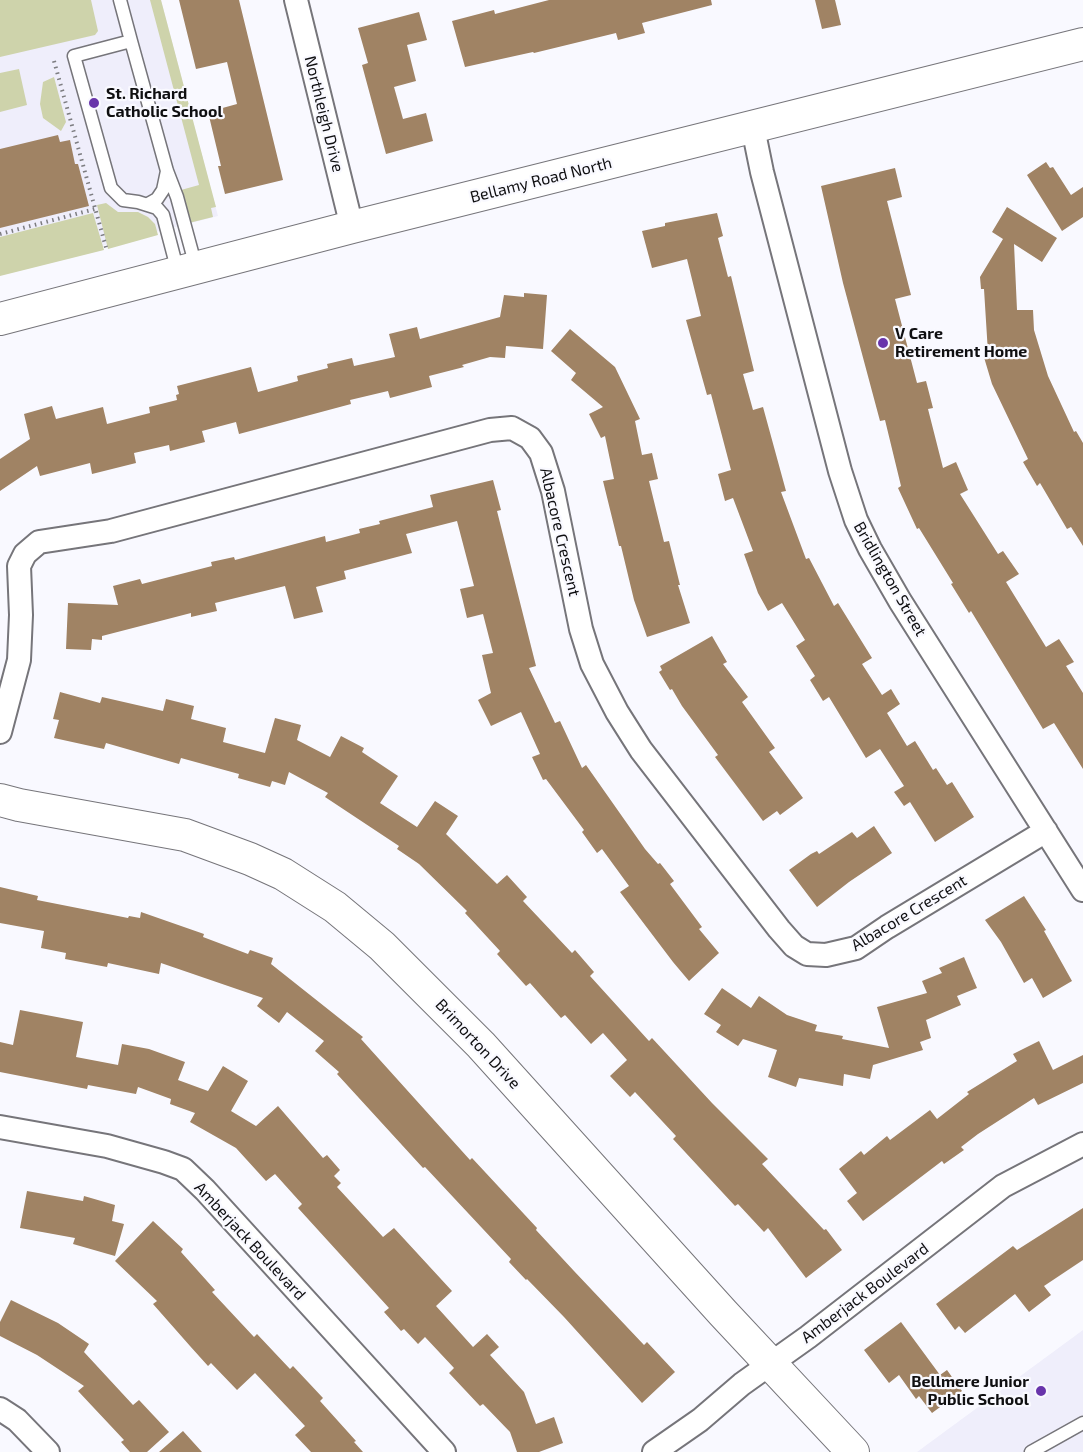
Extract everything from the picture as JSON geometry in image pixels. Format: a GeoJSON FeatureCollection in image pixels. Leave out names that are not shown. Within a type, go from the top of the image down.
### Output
{"type":"FeatureCollection","features":[{"type":"Feature","properties":{"kind":"street","name":"Northleigh Drive"},"geometry":{"type":"LineString","coordinates":[[296,0],[352,227]]}},
{"type":"Feature","properties":{"kind":"street","name":"Bellamy Road North"},"geometry":{"type":"LineString","coordinates":[[0,319],[352,227],[1083,44]]}},
{"type":"Feature","properties":{"kind":"street","name":"Bridlington Street"},"geometry":{"type":"LineString","coordinates":[[753,128],[762,172],[837,460],[856,520],[900,601],[1083,890]]}},
{"type":"Feature","properties":{"kind":"street","name":"Albacore Crescent"},"geometry":{"type":"LineString","coordinates":[[0,732],[19,660],[21,615],[19,566],[25,554],[39,542],[111,531],[490,430],[512,428],[530,438],[541,453],[553,491],[581,629],[592,663],[617,712],[641,750],[778,929],[794,946],[807,954],[826,955],[856,948],[1046,831]]}},
{"type":"Feature","properties":{"kind":"street","name":"Brimorton Drive"},"geometry":{"type":"LineString","coordinates":[[0,800],[185,835],[283,874],[335,907],[382,946],[481,1045],[770,1364],[853,1452]]}},
{"type":"Feature","properties":{"kind":"street","name":"Amberjack Boulevard"},"geometry":{"type":"LineString","coordinates":[[0,1127],[107,1146],[183,1169],[205,1190],[444,1452]]}},
{"type":"Feature","properties":{"kind":"street","name":"Amberjack Boulevard"},"geometry":{"type":"LineString","coordinates":[[654,1452],[700,1420],[732,1392],[808,1337],[1003,1186],[1083,1144]]}},
{"type":"Feature","properties":{"kind":"street"},"geometry":{"type":"LineString","coordinates":[[0,1409],[17,1420],[48,1452]]}},
{"type":"Feature","properties":{"kind":"lane"},"geometry":{"type":"LineString","coordinates":[[120,0],[166,171],[177,196],[187,270]]}},
{"type":"Feature","properties":{"kind":"lane"},"geometry":{"type":"LineString","coordinates":[[131,41],[74,56],[111,188],[123,200],[148,204],[157,208],[163,215],[187,270]]}},
{"type":"Feature","properties":{"kind":"lane"},"geometry":{"type":"LineString","coordinates":[[148,204],[157,199],[163,190],[166,171]]}},
{"type":"Feature","properties":{"kind":"lane"},"geometry":{"type":"LineString","coordinates":[[1031,1452],[1083,1423]]}},
{"type":"Feature","properties":{"kind":"path"},"geometry":{"type":"LineString","coordinates":[[54,62],[107,251]]}},
{"type":"Feature","properties":{"kind":"path"},"geometry":{"type":"LineString","coordinates":[[0,234],[95,209]]}},
{"type":"Feature","properties":{"kind":"shaded area","name":"St. Richard Catholic School"},"geometry":{"type":"Polygon","coordinates":[[[0,0],[161,0],[218,216],[0,272],[0,0]]]}},
{"type":"Feature","properties":{"kind":"shaded area","name":"Bellmere Junior Public School"},"geometry":{"type":"Polygon","coordinates":[[[1083,1330],[1083,1452],[917,1452],[1083,1330]]]}},
{"type":"Feature","properties":{"kind":"green space"},"geometry":{"type":"Polygon","coordinates":[[[0,0],[91,0],[98,31],[95,35],[0,57],[0,0]]]}},
{"type":"Feature","properties":{"kind":"green space"},"geometry":{"type":"Polygon","coordinates":[[[150,0],[161,0],[216,207],[211,208],[213,217],[189,223],[181,190],[199,185],[150,0]]]}},
{"type":"Feature","properties":{"kind":"green space"},"geometry":{"type":"Polygon","coordinates":[[[19,69],[27,105],[0,112],[0,73],[19,69]]]}},
{"type":"Feature","properties":{"kind":"green space"},"geometry":{"type":"Polygon","coordinates":[[[54,77],[66,122],[61,131],[43,118],[40,104],[43,82],[54,77]]]}},
{"type":"Feature","properties":{"kind":"green space"},"geometry":{"type":"Polygon","coordinates":[[[106,203],[118,212],[138,212],[148,217],[155,224],[158,235],[108,249],[97,205],[106,203]]]}},
{"type":"Feature","properties":{"kind":"green space"},"geometry":{"type":"Polygon","coordinates":[[[93,213],[104,250],[0,276],[0,237],[93,213]]]}},
{"type":"Feature","properties":{"kind":"building"},"geometry":{"type":"Polygon","coordinates":[[[179,0],[239,0],[283,180],[225,194],[208,112],[237,104],[227,62],[196,69],[179,0]]]}},
{"type":"Feature","properties":{"kind":"building"},"geometry":{"type":"Polygon","coordinates":[[[549,0],[711,0],[712,5],[642,23],[645,33],[618,40],[616,33],[465,67],[452,21],[494,10],[495,14],[549,0]]]}},
{"type":"Feature","properties":{"kind":"building"},"geometry":{"type":"Polygon","coordinates":[[[815,0],[835,0],[841,25],[822,29],[815,0]]]}},
{"type":"Feature","properties":{"kind":"building"},"geometry":{"type":"Polygon","coordinates":[[[419,12],[427,40],[407,45],[416,81],[394,87],[403,119],[426,113],[433,141],[386,154],[362,65],[368,63],[358,28],[419,12]]]}},
{"type":"Feature","properties":{"kind":"building"},"geometry":{"type":"Polygon","coordinates":[[[58,135],[60,142],[70,140],[75,164],[78,164],[89,206],[0,228],[0,149],[58,135]]]}},
{"type":"Feature","properties":{"kind":"building"},"geometry":{"type":"Polygon","coordinates":[[[1046,162],[1050,168],[1053,167],[1071,195],[1083,187],[1083,217],[1062,231],[1027,175],[1046,162]]]}},
{"type":"Feature","properties":{"kind":"building"},"geometry":{"type":"Polygon","coordinates":[[[895,168],[902,197],[887,201],[911,295],[895,299],[917,383],[926,381],[933,408],[928,409],[943,468],[956,462],[968,490],[960,494],[998,554],[1003,551],[1019,574],[1006,582],[1046,647],[1059,639],[1074,662],[1066,666],[1083,693],[1083,769],[1054,723],[1043,729],[971,611],[969,613],[951,584],[953,583],[919,528],[917,529],[898,488],[901,486],[885,420],[880,421],[843,283],[821,186],[895,168]]]}},
{"type":"Feature","properties":{"kind":"building"},"geometry":{"type":"Polygon","coordinates":[[[1007,207],[1057,238],[1042,262],[1014,244],[1017,310],[1033,310],[1034,330],[1048,376],[1074,432],[1076,431],[1083,443],[1083,546],[1071,527],[1067,529],[1040,483],[1037,486],[1023,462],[1028,459],[992,384],[983,354],[988,353],[984,289],[981,289],[980,277],[1003,239],[992,232],[1007,207]]]}},
{"type":"Feature","properties":{"kind":"building"},"geometry":{"type":"Polygon","coordinates":[[[717,213],[723,236],[718,238],[728,277],[731,276],[754,371],[743,374],[753,410],[763,407],[786,491],[781,492],[806,559],[809,558],[834,606],[838,603],[872,658],[862,664],[882,695],[891,689],[900,704],[887,713],[907,746],[915,741],[933,770],[936,768],[947,785],[952,782],[974,817],[935,842],[910,802],[904,806],[894,792],[904,786],[880,749],[866,758],[829,697],[823,701],[810,680],[815,676],[796,646],[805,640],[782,603],[768,611],[758,593],[744,554],[753,551],[733,498],[725,501],[718,474],[731,470],[711,394],[707,395],[686,320],[701,316],[687,259],[652,268],[642,231],[665,226],[665,223],[717,213]]]}},
{"type":"Feature","properties":{"kind":"building"},"geometry":{"type":"Polygon","coordinates":[[[524,293],[547,295],[543,349],[506,346],[505,358],[490,357],[462,365],[464,367],[429,376],[432,387],[390,398],[388,391],[350,400],[351,404],[239,434],[236,422],[202,431],[205,442],[170,451],[169,445],[134,453],[136,463],[92,474],[90,463],[40,476],[37,466],[0,491],[0,459],[30,439],[24,414],[52,406],[56,419],[103,407],[107,424],[150,413],[149,407],[177,400],[176,395],[179,394],[177,386],[251,367],[258,392],[298,381],[297,376],[328,368],[327,364],[352,358],[354,366],[395,357],[389,334],[417,327],[420,339],[500,317],[504,295],[524,297],[524,293]]]}},
{"type":"Feature","properties":{"kind":"building"},"geometry":{"type":"Polygon","coordinates":[[[570,329],[615,367],[640,419],[635,421],[642,455],[652,453],[658,479],[649,481],[664,542],[669,541],[680,585],[678,585],[690,623],[647,637],[634,600],[603,481],[614,479],[605,436],[601,438],[589,414],[603,407],[571,380],[576,373],[551,351],[570,329]]]}},
{"type":"Feature","properties":{"kind":"building"},"geometry":{"type":"Polygon","coordinates":[[[493,480],[501,510],[497,511],[536,666],[529,668],[555,723],[560,721],[582,768],[586,765],[645,849],[674,881],[670,884],[702,927],[699,929],[719,953],[689,981],[620,892],[629,886],[602,849],[597,853],[582,832],[584,830],[546,779],[543,780],[532,757],[540,754],[521,712],[491,726],[478,700],[491,693],[482,655],[493,653],[483,614],[467,618],[460,589],[474,586],[457,521],[406,534],[412,553],[344,571],[346,579],[316,587],[323,612],[294,619],[285,586],[215,603],[217,611],[191,617],[191,613],[102,636],[102,640],[92,639],[91,650],[66,649],[68,603],[118,605],[113,586],[140,579],[142,584],[212,566],[211,562],[234,557],[235,560],[325,536],[326,542],[360,533],[359,529],[380,524],[379,521],[433,507],[430,495],[493,480]]]}},
{"type":"Feature","properties":{"kind":"building"},"geometry":{"type":"Polygon","coordinates":[[[712,636],[727,662],[723,664],[748,697],[742,702],[775,748],[769,752],[803,798],[780,815],[777,811],[763,821],[715,757],[718,755],[659,672],[662,670],[660,666],[712,636]]]}},
{"type":"Feature","properties":{"kind":"building"},"geometry":{"type":"Polygon","coordinates":[[[60,692],[100,703],[102,697],[163,711],[166,699],[194,706],[191,719],[226,728],[223,742],[265,753],[275,718],[301,725],[297,740],[330,757],[341,736],[364,748],[362,752],[398,776],[380,803],[417,827],[435,801],[458,816],[446,834],[497,884],[507,875],[527,897],[523,901],[572,953],[575,950],[594,972],[590,976],[649,1041],[652,1038],[768,1159],[762,1164],[824,1230],[826,1229],[842,1250],[806,1278],[768,1228],[764,1232],[738,1204],[735,1206],[673,1139],[676,1136],[635,1092],[630,1097],[610,1076],[627,1060],[603,1033],[591,1044],[565,1015],[561,1018],[530,983],[526,986],[497,954],[500,951],[465,913],[467,911],[419,864],[397,849],[399,846],[325,797],[328,793],[289,772],[285,785],[272,781],[270,787],[238,778],[239,774],[181,758],[179,764],[106,743],[104,749],[54,738],[59,720],[53,719],[60,692]]]}},
{"type":"Feature","properties":{"kind":"building"},"geometry":{"type":"Polygon","coordinates":[[[874,826],[892,853],[817,907],[789,870],[811,854],[817,851],[819,854],[852,832],[857,838],[874,826]]]}},
{"type":"Feature","properties":{"kind":"building"},"geometry":{"type":"Polygon","coordinates":[[[0,887],[38,896],[37,900],[128,918],[129,916],[140,918],[141,912],[204,934],[203,937],[248,954],[250,950],[273,958],[271,964],[363,1037],[361,1039],[470,1160],[472,1158],[644,1345],[647,1342],[675,1372],[642,1403],[564,1317],[509,1262],[511,1259],[425,1167],[423,1168],[337,1074],[339,1072],[315,1051],[324,1041],[287,1012],[279,1023],[257,1006],[263,998],[161,963],[159,974],[108,963],[107,967],[65,959],[66,953],[41,948],[44,931],[0,923],[0,887]]]}},
{"type":"Feature","properties":{"kind":"building"},"geometry":{"type":"Polygon","coordinates":[[[1024,896],[1046,930],[1044,931],[1072,981],[1043,998],[1032,978],[1024,983],[1001,942],[985,920],[1024,896]]]}},
{"type":"Feature","properties":{"kind":"building"},"geometry":{"type":"Polygon","coordinates":[[[964,957],[977,988],[957,996],[961,1005],[926,1020],[931,1038],[920,1042],[923,1050],[873,1065],[870,1079],[844,1074],[843,1086],[799,1078],[796,1087],[768,1077],[777,1050],[743,1039],[738,1046],[716,1032],[721,1025],[704,1014],[722,988],[751,1008],[759,996],[787,1015],[817,1025],[815,1031],[889,1048],[877,1007],[927,993],[922,981],[942,973],[939,968],[964,957]]]}},
{"type":"Feature","properties":{"kind":"building"},"geometry":{"type":"Polygon","coordinates":[[[20,1010],[83,1022],[76,1057],[118,1065],[122,1044],[149,1049],[185,1062],[178,1080],[208,1091],[223,1066],[248,1081],[231,1111],[256,1126],[278,1106],[323,1158],[327,1155],[340,1170],[334,1176],[341,1183],[337,1187],[383,1237],[394,1228],[452,1291],[436,1306],[473,1347],[487,1334],[499,1347],[490,1355],[524,1392],[536,1424],[554,1417],[563,1443],[539,1452],[517,1452],[510,1432],[483,1404],[480,1406],[449,1373],[454,1368],[425,1337],[418,1344],[404,1329],[401,1331],[384,1312],[389,1308],[298,1208],[302,1204],[275,1174],[266,1181],[236,1148],[190,1122],[195,1113],[170,1104],[171,1099],[138,1087],[136,1094],[88,1085],[87,1089],[0,1072],[0,1042],[13,1045],[20,1010]]]}},
{"type":"Feature","properties":{"kind":"building"},"geometry":{"type":"Polygon","coordinates":[[[1039,1041],[1053,1070],[1083,1055],[1083,1083],[1038,1105],[1034,1098],[978,1134],[961,1147],[964,1150],[944,1164],[942,1161],[863,1221],[847,1201],[857,1193],[839,1169],[861,1151],[864,1155],[887,1136],[890,1140],[930,1110],[937,1119],[969,1094],[967,1092],[1017,1061],[1013,1054],[1039,1041]]]}},
{"type":"Feature","properties":{"kind":"building"},"geometry":{"type":"Polygon","coordinates":[[[27,1191],[83,1201],[84,1196],[115,1205],[112,1221],[124,1224],[115,1256],[73,1244],[75,1238],[20,1228],[27,1191]]]}},
{"type":"Feature","properties":{"kind":"building"},"geometry":{"type":"Polygon","coordinates":[[[1083,1208],[1083,1260],[1044,1286],[1051,1295],[1029,1312],[1015,1294],[965,1333],[959,1326],[955,1330],[936,1304],[1013,1246],[1017,1250],[1083,1208]]]}},
{"type":"Feature","properties":{"kind":"building"},"geometry":{"type":"Polygon","coordinates":[[[153,1221],[183,1249],[181,1252],[215,1290],[212,1292],[254,1337],[257,1334],[290,1369],[293,1366],[323,1398],[320,1401],[363,1452],[311,1452],[295,1435],[305,1426],[255,1373],[237,1390],[211,1363],[208,1366],[153,1304],[157,1301],[115,1261],[153,1221]]]}},
{"type":"Feature","properties":{"kind":"building"},"geometry":{"type":"Polygon","coordinates":[[[11,1300],[58,1323],[89,1344],[84,1352],[133,1405],[139,1400],[169,1432],[147,1452],[130,1452],[121,1442],[124,1440],[78,1391],[84,1386],[37,1355],[0,1336],[0,1322],[11,1300]]]}},
{"type":"Feature","properties":{"kind":"building"},"geometry":{"type":"Polygon","coordinates":[[[901,1322],[940,1375],[947,1370],[962,1391],[932,1413],[919,1396],[916,1399],[899,1375],[889,1383],[864,1350],[901,1322]]]}},
{"type":"Feature","properties":{"kind":"building"},"geometry":{"type":"Polygon","coordinates":[[[183,1431],[202,1452],[159,1452],[183,1431]]]}},
{"type":"Feature","properties":{"kind":"place","name":"St. Richard Catholic School"},"geometry":{"type":"Point","coordinates":[94,103]}},
{"type":"Feature","properties":{"kind":"place","name":"V Care Retirement Home"},"geometry":{"type":"Point","coordinates":[883,343]}},
{"type":"Feature","properties":{"kind":"place","name":"Bellmere Junior Public School"},"geometry":{"type":"Point","coordinates":[1041,1391]}}]}
